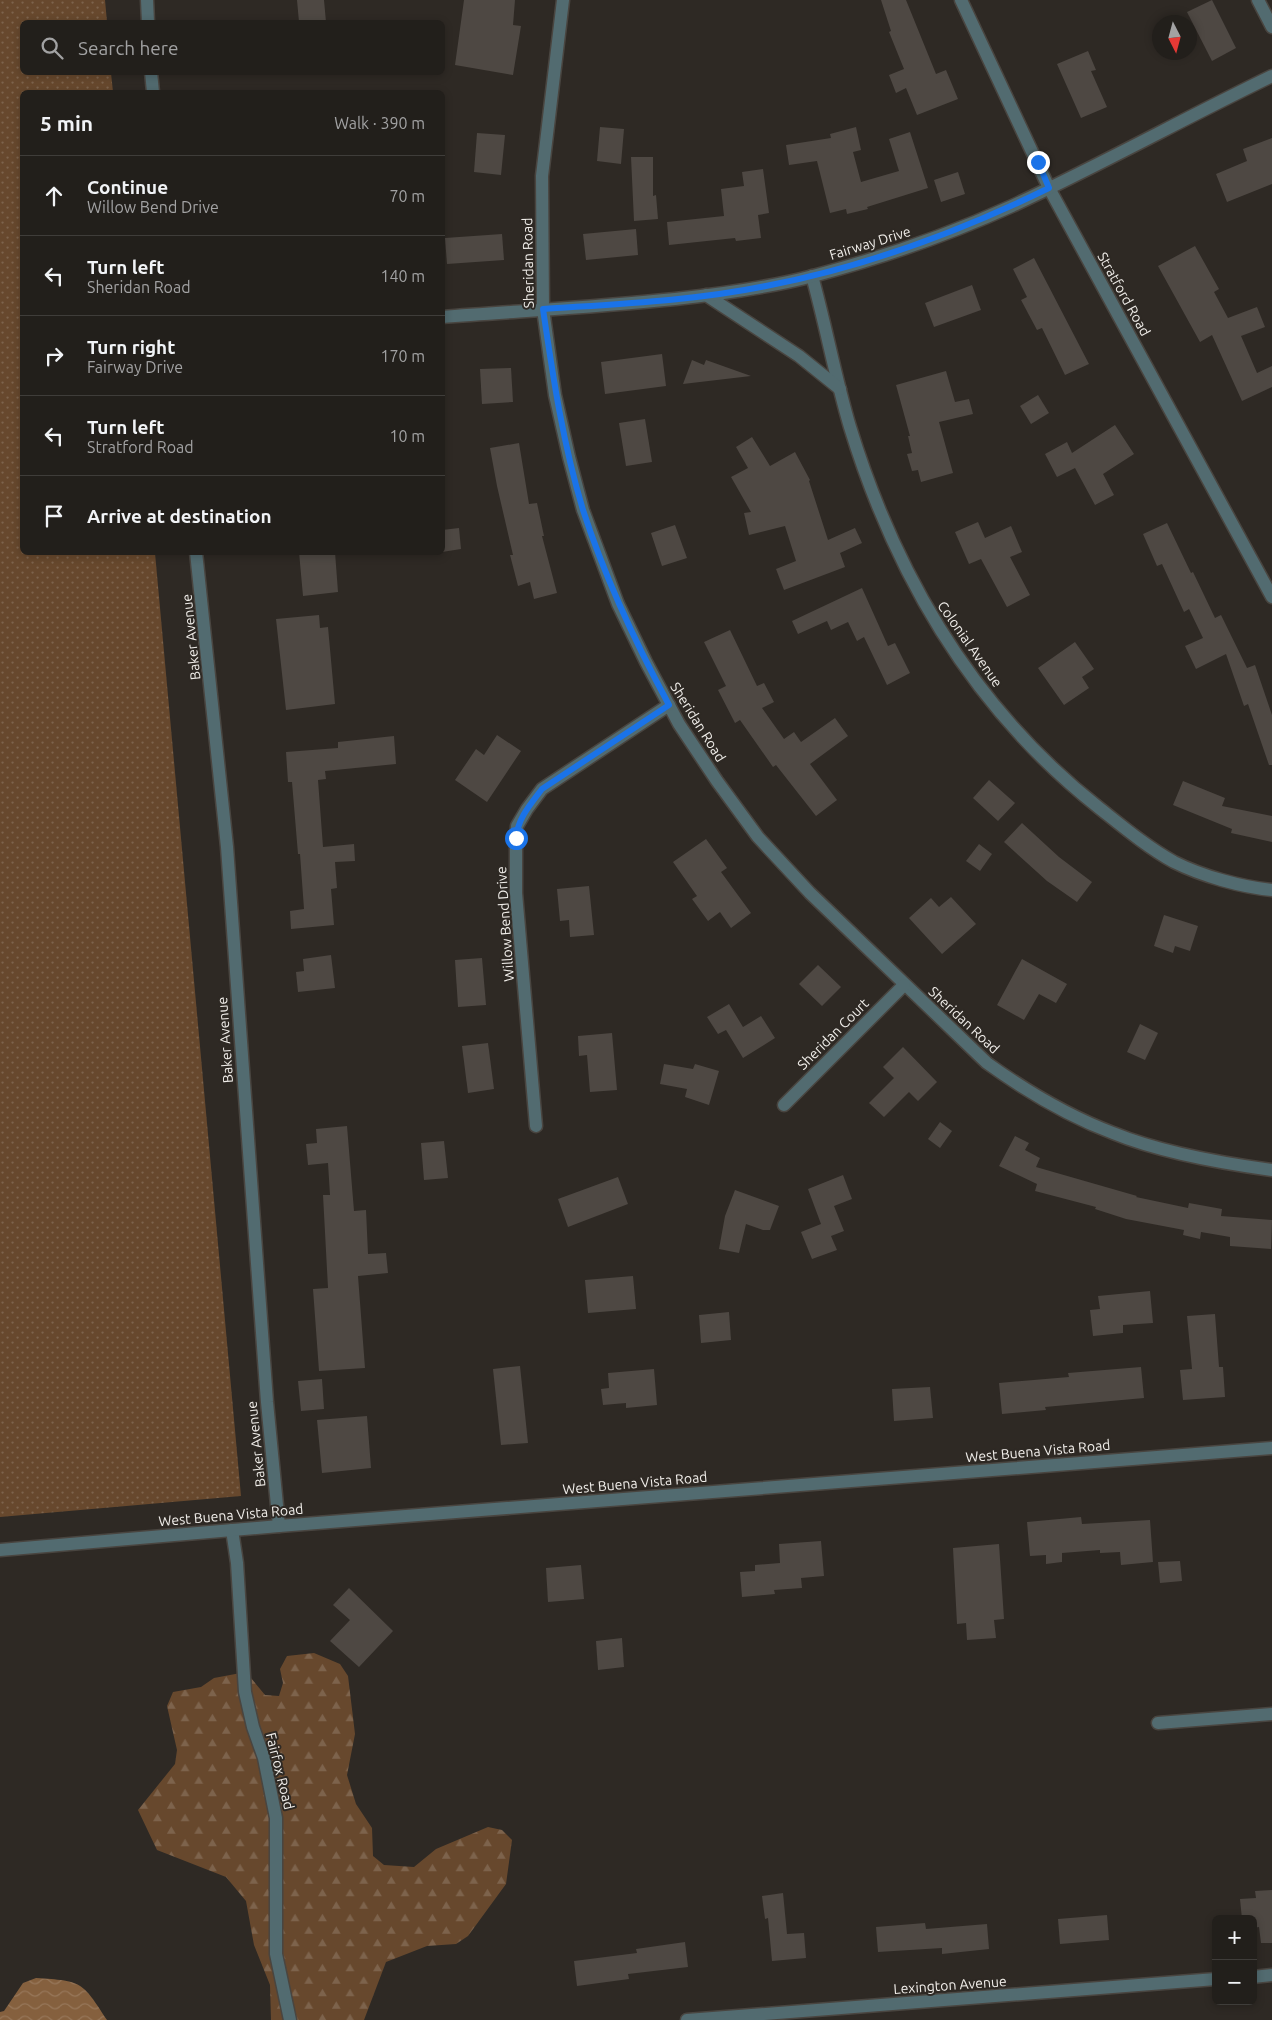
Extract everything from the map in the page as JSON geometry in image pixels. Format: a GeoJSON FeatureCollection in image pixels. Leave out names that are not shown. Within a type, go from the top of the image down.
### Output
{"type":"FeatureCollection","features":[{"type":"Feature","properties":{"kind":"street"},"geometry":{"type":"LineString","coordinates":[[147,0],[148,20]]}},
{"type":"Feature","properties":{"kind":"street","name":"Sheridan Road"},"geometry":{"type":"LineString","coordinates":[[563,0],[542,176],[543,309],[555,394],[583,510],[618,604],[679,724],[717,781],[758,837],[810,893],[987,1062],[1016,1083],[1059,1108],[1113,1134],[1192,1157],[1272,1170]]}},
{"type":"Feature","properties":{"kind":"street","name":"Stratford Road"},"geometry":{"type":"LineString","coordinates":[[961,0],[1049,188],[1272,597]]}},
{"type":"Feature","properties":{"kind":"street"},"geometry":{"type":"LineString","coordinates":[[1258,0],[1272,27]]}},
{"type":"Feature","properties":{"kind":"street"},"geometry":{"type":"LineString","coordinates":[[152,75],[153,90]]}},
{"type":"Feature","properties":{"kind":"street","name":"Fairway Drive"},"geometry":{"type":"LineString","coordinates":[[445,317],[621,304],[765,287],[886,255],[956,230],[1049,188],[1272,76]]}},
{"type":"Feature","properties":{"kind":"street","name":"Colonial Avenue"},"geometry":{"type":"LineString","coordinates":[[812,276],[850,428],[881,514],[900,559],[926,607],[949,644],[980,687],[1021,736],[1073,787],[1134,835],[1174,862],[1210,877],[1272,890]]}},
{"type":"Feature","properties":{"kind":"street"},"geometry":{"type":"LineString","coordinates":[[706,295],[799,356],[840,389]]}},
{"type":"Feature","properties":{"kind":"street","name":"Baker Avenue"},"geometry":{"type":"LineString","coordinates":[[196,555],[227,848],[267,1402],[279,1526]]}},
{"type":"Feature","properties":{"kind":"street","name":"Willow Bend Drive"},"geometry":{"type":"LineString","coordinates":[[536,1126],[516,893],[516,838],[518,826],[527,809],[542,789],[669,705]]}},
{"type":"Feature","properties":{"kind":"street","name":"Sheridan Court"},"geometry":{"type":"LineString","coordinates":[[784,1105],[904,984]]}},
{"type":"Feature","properties":{"kind":"street","name":"West Buena Vista Road"},"geometry":{"type":"LineString","coordinates":[[0,1550],[279,1526],[1272,1448]]}},
{"type":"Feature","properties":{"kind":"street","name":"Fairfox Road"},"geometry":{"type":"LineString","coordinates":[[232,1530],[237,1563],[245,1692],[253,1727],[264,1758],[276,1818],[276,1954],[290,2020]]}},
{"type":"Feature","properties":{"kind":"street"},"geometry":{"type":"LineString","coordinates":[[1158,1723],[1272,1714]]}},
{"type":"Feature","properties":{"kind":"street"},"geometry":{"type":"LineString","coordinates":[[1257,1977],[1272,1976]]}},
{"type":"Feature","properties":{"kind":"street","name":"Lexington Avenue"},"geometry":{"type":"LineString","coordinates":[[687,2020],[1212,1980]]}},
{"type":"Feature","properties":{"kind":"green space"},"geometry":{"type":"Polygon","coordinates":[[[0,0],[105,0],[107,20],[20,20],[20,75],[111,75],[113,90],[20,90],[20,555],[155,555],[241,1496],[0,1517],[0,0]]]}},
{"type":"Feature","properties":{"kind":"green space"},"geometry":{"type":"Polygon","coordinates":[[[314,1653],[340,1664],[348,1676],[355,1734],[347,1775],[356,1804],[372,1828],[373,1856],[384,1865],[414,1867],[436,1849],[488,1827],[502,1830],[512,1840],[506,1884],[468,1936],[456,1944],[427,1946],[386,1962],[364,2020],[271,2020],[270,1985],[254,1945],[246,1901],[226,1877],[157,1850],[138,1810],[175,1764],[177,1750],[167,1706],[173,1692],[201,1687],[214,1678],[246,1672],[265,1695],[279,1696],[283,1683],[280,1669],[287,1656],[314,1653]]]}},
{"type":"Feature","properties":{"kind":"water"},"geometry":{"type":"Polygon","coordinates":[[[36,1978],[63,1980],[79,1985],[92,1997],[107,2020],[0,2020],[0,2012],[4,2011],[23,1983],[36,1978]]]}},
{"type":"Feature","properties":{"kind":"building"},"geometry":{"type":"Polygon","coordinates":[[[297,0],[324,0],[326,20],[299,20],[297,0]]]}},
{"type":"Feature","properties":{"kind":"building"},"geometry":{"type":"Polygon","coordinates":[[[464,0],[515,0],[513,25],[521,26],[513,75],[455,65],[464,0]]]}},
{"type":"Feature","properties":{"kind":"building"},"geometry":{"type":"Polygon","coordinates":[[[881,0],[906,0],[936,74],[946,70],[958,99],[917,115],[906,88],[896,93],[889,75],[904,69],[889,32],[891,31],[881,0]]]}},
{"type":"Feature","properties":{"kind":"building"},"geometry":{"type":"Polygon","coordinates":[[[1212,0],[1236,48],[1212,61],[1197,32],[1197,15],[1189,15],[1187,12],[1212,0]]]}},
{"type":"Feature","properties":{"kind":"building"},"geometry":{"type":"Polygon","coordinates":[[[1088,51],[1096,70],[1091,71],[1107,107],[1081,118],[1057,64],[1088,51]]]}},
{"type":"Feature","properties":{"kind":"building"},"geometry":{"type":"Polygon","coordinates":[[[600,127],[624,129],[621,164],[597,161],[600,127]]]}},
{"type":"Feature","properties":{"kind":"building"},"geometry":{"type":"Polygon","coordinates":[[[856,127],[861,150],[853,152],[861,182],[899,171],[889,139],[910,132],[928,188],[867,207],[868,209],[847,214],[846,209],[830,213],[817,161],[789,165],[786,145],[831,138],[830,134],[856,127]]]}},
{"type":"Feature","properties":{"kind":"building"},"geometry":{"type":"Polygon","coordinates":[[[477,133],[505,135],[501,175],[474,172],[477,133]]]}},
{"type":"Feature","properties":{"kind":"building"},"geometry":{"type":"Polygon","coordinates":[[[1272,138],[1272,184],[1227,202],[1216,174],[1247,161],[1243,149],[1272,138]]]}},
{"type":"Feature","properties":{"kind":"building"},"geometry":{"type":"Polygon","coordinates":[[[631,157],[653,157],[653,196],[656,195],[658,219],[634,221],[631,157]]]}},
{"type":"Feature","properties":{"kind":"building"},"geometry":{"type":"Polygon","coordinates":[[[763,169],[769,213],[758,215],[761,238],[736,241],[735,238],[669,245],[667,222],[724,216],[721,189],[744,186],[742,172],[763,169]]]}},
{"type":"Feature","properties":{"kind":"building"},"geometry":{"type":"Polygon","coordinates":[[[958,172],[965,194],[941,202],[934,180],[958,172]]]}},
{"type":"Feature","properties":{"kind":"building"},"geometry":{"type":"Polygon","coordinates":[[[636,229],[638,255],[586,260],[583,234],[636,229]]]}},
{"type":"Feature","properties":{"kind":"building"},"geometry":{"type":"Polygon","coordinates":[[[502,234],[504,260],[447,264],[445,238],[502,234]]]}},
{"type":"Feature","properties":{"kind":"building"},"geometry":{"type":"Polygon","coordinates":[[[1195,246],[1219,289],[1214,292],[1228,318],[1257,307],[1265,327],[1241,336],[1257,373],[1272,366],[1272,387],[1242,401],[1212,335],[1200,342],[1158,266],[1195,246]]]}},
{"type":"Feature","properties":{"kind":"building"},"geometry":{"type":"Polygon","coordinates":[[[1034,258],[1089,364],[1065,375],[1042,328],[1037,330],[1021,300],[1027,297],[1013,269],[1034,258]]]}},
{"type":"Feature","properties":{"kind":"building"},"geometry":{"type":"Polygon","coordinates":[[[972,285],[981,310],[934,327],[925,303],[972,285]]]}},
{"type":"Feature","properties":{"kind":"building"},"geometry":{"type":"Polygon","coordinates":[[[662,354],[666,386],[605,394],[601,362],[662,354]]]}},
{"type":"Feature","properties":{"kind":"building"},"geometry":{"type":"Polygon","coordinates":[[[692,360],[704,365],[706,360],[751,376],[683,384],[692,360]]]}},
{"type":"Feature","properties":{"kind":"building"},"geometry":{"type":"Polygon","coordinates":[[[511,368],[513,402],[482,404],[480,369],[511,368]]]}},
{"type":"Feature","properties":{"kind":"building"},"geometry":{"type":"Polygon","coordinates":[[[946,371],[955,402],[969,399],[973,414],[939,422],[953,473],[921,482],[918,470],[912,471],[907,454],[912,453],[908,436],[910,436],[896,385],[946,371]]]}},
{"type":"Feature","properties":{"kind":"building"},"geometry":{"type":"Polygon","coordinates":[[[1038,395],[1049,413],[1031,424],[1020,406],[1038,395]]]}},
{"type":"Feature","properties":{"kind":"building"},"geometry":{"type":"Polygon","coordinates":[[[645,419],[652,462],[626,466],[619,423],[645,419]]]}},
{"type":"Feature","properties":{"kind":"building"},"geometry":{"type":"Polygon","coordinates":[[[1115,425],[1134,454],[1103,474],[1114,495],[1095,505],[1075,468],[1057,477],[1045,454],[1067,442],[1072,453],[1115,425]]]}},
{"type":"Feature","properties":{"kind":"building"},"geometry":{"type":"Polygon","coordinates":[[[752,437],[770,466],[795,452],[810,480],[828,540],[855,528],[862,543],[840,553],[845,567],[784,590],[776,569],[796,561],[785,526],[749,535],[744,513],[751,512],[731,477],[748,468],[736,447],[752,437]]]}},
{"type":"Feature","properties":{"kind":"building"},"geometry":{"type":"Polygon","coordinates":[[[519,443],[529,504],[537,503],[544,536],[542,536],[557,593],[534,599],[530,582],[518,586],[510,555],[513,555],[490,448],[519,443]]]}},
{"type":"Feature","properties":{"kind":"building"},"geometry":{"type":"Polygon","coordinates":[[[978,522],[985,538],[1011,526],[1022,552],[1010,557],[1030,595],[1007,607],[981,559],[969,564],[955,532],[978,522]]]}},
{"type":"Feature","properties":{"kind":"building"},"geometry":{"type":"Polygon","coordinates":[[[1167,523],[1215,618],[1221,615],[1247,668],[1255,665],[1272,715],[1272,765],[1269,765],[1248,704],[1244,706],[1226,654],[1196,669],[1185,646],[1203,638],[1189,609],[1184,612],[1162,564],[1157,566],[1143,534],[1167,523]]]}},
{"type":"Feature","properties":{"kind":"building"},"geometry":{"type":"Polygon","coordinates":[[[675,525],[687,558],[662,566],[651,533],[675,525]]]}},
{"type":"Feature","properties":{"kind":"building"},"geometry":{"type":"Polygon","coordinates":[[[459,528],[461,549],[445,552],[445,530],[459,528]]]}},
{"type":"Feature","properties":{"kind":"building"},"geometry":{"type":"Polygon","coordinates":[[[299,555],[335,555],[338,592],[303,596],[299,555]]]}},
{"type":"Feature","properties":{"kind":"building"},"geometry":{"type":"Polygon","coordinates":[[[862,588],[888,646],[895,643],[910,673],[887,685],[864,637],[857,641],[848,622],[831,630],[827,621],[798,634],[792,621],[862,588]]]}},
{"type":"Feature","properties":{"kind":"building"},"geometry":{"type":"Polygon","coordinates":[[[319,615],[320,628],[328,627],[335,704],[286,710],[276,619],[319,615]]]}},
{"type":"Feature","properties":{"kind":"building"},"geometry":{"type":"Polygon","coordinates":[[[730,630],[757,686],[764,683],[774,702],[762,708],[784,739],[794,732],[801,742],[835,718],[848,736],[810,764],[837,800],[816,816],[776,765],[773,767],[740,720],[735,723],[718,690],[726,686],[704,642],[730,630]]]}},
{"type":"Feature","properties":{"kind":"building"},"geometry":{"type":"Polygon","coordinates":[[[1075,642],[1094,669],[1082,677],[1089,688],[1064,705],[1038,668],[1075,642]]]}},
{"type":"Feature","properties":{"kind":"building"},"geometry":{"type":"Polygon","coordinates":[[[497,735],[521,751],[487,802],[455,780],[476,749],[484,755],[497,735]]]}},
{"type":"Feature","properties":{"kind":"building"},"geometry":{"type":"Polygon","coordinates":[[[394,736],[396,764],[325,771],[326,779],[318,780],[323,847],[354,844],[355,861],[335,862],[337,888],[331,889],[334,925],[291,929],[290,911],[304,909],[292,782],[288,782],[286,752],[338,748],[338,742],[394,736]]]}},
{"type":"Feature","properties":{"kind":"building"},"geometry":{"type":"Polygon","coordinates":[[[989,780],[1015,803],[998,821],[973,798],[989,780]]]}},
{"type":"Feature","properties":{"kind":"building"},"geometry":{"type":"Polygon","coordinates":[[[1183,781],[1225,798],[1222,806],[1272,816],[1272,842],[1231,833],[1232,829],[1173,805],[1183,781]]]}},
{"type":"Feature","properties":{"kind":"building"},"geometry":{"type":"Polygon","coordinates":[[[1022,823],[1059,857],[1092,882],[1077,902],[1047,881],[1004,842],[1022,823]]]}},
{"type":"Feature","properties":{"kind":"building"},"geometry":{"type":"Polygon","coordinates":[[[706,839],[727,868],[721,872],[751,913],[731,928],[720,912],[708,921],[692,899],[697,896],[673,862],[706,839]]]}},
{"type":"Feature","properties":{"kind":"building"},"geometry":{"type":"Polygon","coordinates":[[[979,844],[992,854],[980,871],[966,861],[979,844]]]}},
{"type":"Feature","properties":{"kind":"building"},"geometry":{"type":"Polygon","coordinates":[[[589,886],[594,935],[570,937],[569,920],[560,921],[557,889],[589,886]]]}},
{"type":"Feature","properties":{"kind":"building"},"geometry":{"type":"Polygon","coordinates":[[[951,897],[976,924],[942,954],[909,918],[931,898],[939,907],[951,897]]]}},
{"type":"Feature","properties":{"kind":"building"},"geometry":{"type":"Polygon","coordinates":[[[1164,915],[1198,926],[1190,951],[1175,946],[1173,953],[1154,946],[1164,915]]]}},
{"type":"Feature","properties":{"kind":"building"},"geometry":{"type":"Polygon","coordinates":[[[331,955],[335,988],[298,992],[296,972],[304,971],[303,959],[331,955]]]}},
{"type":"Feature","properties":{"kind":"building"},"geometry":{"type":"Polygon","coordinates":[[[482,958],[486,1005],[458,1007],[455,960],[482,958]]]}},
{"type":"Feature","properties":{"kind":"building"},"geometry":{"type":"Polygon","coordinates":[[[1022,959],[1067,984],[1056,1003],[1039,994],[1024,1020],[997,1005],[1022,959]]]}},
{"type":"Feature","properties":{"kind":"building"},"geometry":{"type":"Polygon","coordinates":[[[818,965],[841,987],[822,1006],[799,984],[818,965]]]}},
{"type":"Feature","properties":{"kind":"building"},"geometry":{"type":"Polygon","coordinates":[[[729,1004],[743,1027],[761,1016],[775,1038],[743,1058],[726,1030],[718,1034],[707,1017],[729,1004]]]}},
{"type":"Feature","properties":{"kind":"building"},"geometry":{"type":"Polygon","coordinates":[[[1140,1024],[1158,1033],[1145,1060],[1127,1052],[1140,1024]]]}},
{"type":"Feature","properties":{"kind":"building"},"geometry":{"type":"Polygon","coordinates":[[[612,1033],[617,1090],[590,1092],[587,1055],[579,1056],[578,1036],[612,1033]]]}},
{"type":"Feature","properties":{"kind":"building"},"geometry":{"type":"Polygon","coordinates":[[[488,1043],[494,1089],[468,1093],[462,1046],[488,1043]]]}},
{"type":"Feature","properties":{"kind":"building"},"geometry":{"type":"Polygon","coordinates":[[[903,1047],[937,1082],[918,1101],[909,1092],[884,1117],[869,1103],[894,1078],[883,1067],[903,1047]]]}},
{"type":"Feature","properties":{"kind":"building"},"geometry":{"type":"Polygon","coordinates":[[[664,1064],[693,1069],[695,1064],[719,1071],[709,1105],[685,1097],[687,1089],[660,1084],[664,1064]]]}},
{"type":"Feature","properties":{"kind":"building"},"geometry":{"type":"Polygon","coordinates":[[[940,1122],[952,1131],[940,1148],[928,1139],[940,1122]]]}},
{"type":"Feature","properties":{"kind":"building"},"geometry":{"type":"Polygon","coordinates":[[[347,1126],[354,1211],[366,1210],[368,1254],[386,1253],[388,1273],[358,1276],[365,1368],[319,1371],[313,1289],[328,1288],[323,1195],[330,1195],[328,1163],[308,1165],[306,1144],[317,1143],[316,1129],[347,1126]]]}},
{"type":"Feature","properties":{"kind":"building"},"geometry":{"type":"Polygon","coordinates":[[[1015,1136],[1029,1143],[1025,1150],[1040,1158],[1036,1167],[1136,1197],[1188,1208],[1189,1203],[1222,1209],[1221,1216],[1272,1220],[1271,1249],[1230,1246],[1230,1237],[1201,1232],[1200,1239],[1183,1235],[1184,1230],[1126,1219],[1095,1209],[1096,1207],[1035,1191],[1037,1184],[999,1166],[1015,1136]]]}},
{"type":"Feature","properties":{"kind":"building"},"geometry":{"type":"Polygon","coordinates":[[[444,1141],[448,1178],[424,1180],[421,1143],[444,1141]]]}},
{"type":"Feature","properties":{"kind":"building"},"geometry":{"type":"Polygon","coordinates":[[[843,1175],[852,1199],[834,1206],[844,1231],[831,1236],[837,1250],[812,1259],[801,1232],[821,1224],[808,1189],[843,1175]]]}},
{"type":"Feature","properties":{"kind":"building"},"geometry":{"type":"Polygon","coordinates":[[[618,1177],[628,1204],[568,1227],[558,1199],[618,1177]]]}},
{"type":"Feature","properties":{"kind":"building"},"geometry":{"type":"Polygon","coordinates":[[[735,1190],[779,1206],[770,1230],[763,1230],[746,1224],[739,1253],[719,1249],[725,1216],[735,1190]]]}},
{"type":"Feature","properties":{"kind":"building"},"geometry":{"type":"Polygon","coordinates":[[[633,1276],[636,1309],[588,1313],[585,1280],[633,1276]]]}},
{"type":"Feature","properties":{"kind":"building"},"geometry":{"type":"Polygon","coordinates":[[[1150,1291],[1153,1323],[1123,1325],[1123,1333],[1093,1336],[1090,1310],[1100,1309],[1098,1296],[1150,1291]]]}},
{"type":"Feature","properties":{"kind":"building"},"geometry":{"type":"Polygon","coordinates":[[[729,1312],[731,1340],[701,1343],[699,1315],[729,1312]]]}},
{"type":"Feature","properties":{"kind":"building"},"geometry":{"type":"Polygon","coordinates":[[[1215,1314],[1219,1367],[1223,1367],[1225,1397],[1183,1400],[1180,1370],[1192,1369],[1187,1316],[1215,1314]]]}},
{"type":"Feature","properties":{"kind":"building"},"geometry":{"type":"Polygon","coordinates":[[[520,1366],[528,1443],[501,1445],[493,1369],[520,1366]]]}},
{"type":"Feature","properties":{"kind":"building"},"geometry":{"type":"Polygon","coordinates":[[[1141,1367],[1144,1398],[1045,1407],[1046,1410],[1002,1414],[999,1383],[1069,1377],[1068,1373],[1141,1367]]]}},
{"type":"Feature","properties":{"kind":"building"},"geometry":{"type":"Polygon","coordinates":[[[654,1369],[657,1405],[626,1408],[626,1403],[603,1405],[601,1389],[609,1388],[608,1373],[654,1369]]]}},
{"type":"Feature","properties":{"kind":"building"},"geometry":{"type":"Polygon","coordinates":[[[322,1379],[324,1409],[301,1411],[298,1381],[322,1379]]]}},
{"type":"Feature","properties":{"kind":"building"},"geometry":{"type":"Polygon","coordinates":[[[930,1387],[933,1418],[894,1421],[892,1389],[930,1387]]]}},
{"type":"Feature","properties":{"kind":"building"},"geometry":{"type":"Polygon","coordinates":[[[367,1416],[371,1468],[322,1473],[317,1420],[367,1416]]]}},
{"type":"Feature","properties":{"kind":"building"},"geometry":{"type":"Polygon","coordinates":[[[1081,1517],[1082,1524],[1150,1520],[1153,1562],[1121,1565],[1120,1552],[1100,1553],[1100,1550],[1062,1553],[1062,1562],[1046,1564],[1046,1555],[1030,1556],[1027,1522],[1081,1517]]]}},
{"type":"Feature","properties":{"kind":"building"},"geometry":{"type":"Polygon","coordinates":[[[821,1541],[824,1576],[801,1578],[802,1588],[774,1590],[775,1594],[742,1597],[740,1572],[755,1571],[755,1565],[780,1563],[779,1544],[821,1541]]]}},
{"type":"Feature","properties":{"kind":"building"},"geometry":{"type":"Polygon","coordinates":[[[999,1544],[1004,1619],[994,1620],[996,1638],[967,1640],[966,1623],[957,1624],[953,1548],[999,1544]]]}},
{"type":"Feature","properties":{"kind":"building"},"geometry":{"type":"Polygon","coordinates":[[[1180,1561],[1182,1581],[1160,1583],[1158,1562],[1180,1561]]]}},
{"type":"Feature","properties":{"kind":"building"},"geometry":{"type":"Polygon","coordinates":[[[581,1565],[584,1599],[548,1602],[546,1568],[581,1565]]]}},
{"type":"Feature","properties":{"kind":"building"},"geometry":{"type":"Polygon","coordinates":[[[349,1588],[393,1631],[359,1667],[330,1641],[350,1620],[333,1605],[349,1588]]]}},
{"type":"Feature","properties":{"kind":"building"},"geometry":{"type":"Polygon","coordinates":[[[622,1638],[624,1667],[598,1670],[596,1641],[622,1638]]]}},
{"type":"Feature","properties":{"kind":"building"},"geometry":{"type":"Polygon","coordinates":[[[1272,1890],[1272,1943],[1261,1943],[1259,1927],[1257,1927],[1257,1915],[1242,1915],[1240,1899],[1256,1898],[1255,1891],[1272,1890]]]}},
{"type":"Feature","properties":{"kind":"building"},"geometry":{"type":"Polygon","coordinates":[[[783,1893],[787,1934],[804,1933],[806,1958],[772,1961],[768,1918],[765,1919],[762,1896],[783,1893]]]}},
{"type":"Feature","properties":{"kind":"building"},"geometry":{"type":"Polygon","coordinates":[[[1107,1915],[1109,1940],[1060,1944],[1058,1919],[1107,1915]]]}},
{"type":"Feature","properties":{"kind":"building"},"geometry":{"type":"Polygon","coordinates":[[[925,1923],[926,1929],[987,1924],[989,1949],[942,1954],[942,1948],[878,1952],[876,1927],[925,1923]]]}},
{"type":"Feature","properties":{"kind":"building"},"geometry":{"type":"Polygon","coordinates":[[[685,1942],[688,1967],[628,1974],[629,1979],[577,1986],[574,1961],[637,1953],[636,1949],[685,1942]]]}},
{"type":"Feature","properties":{"kind":"route"},"geometry":{"type":"LineString","coordinates":[[516,838],[518,826],[527,809],[542,789],[669,705],[618,604],[583,510],[555,394],[543,309],[621,304],[765,287],[886,255],[956,230],[1049,188],[1038,162]]}}]}
